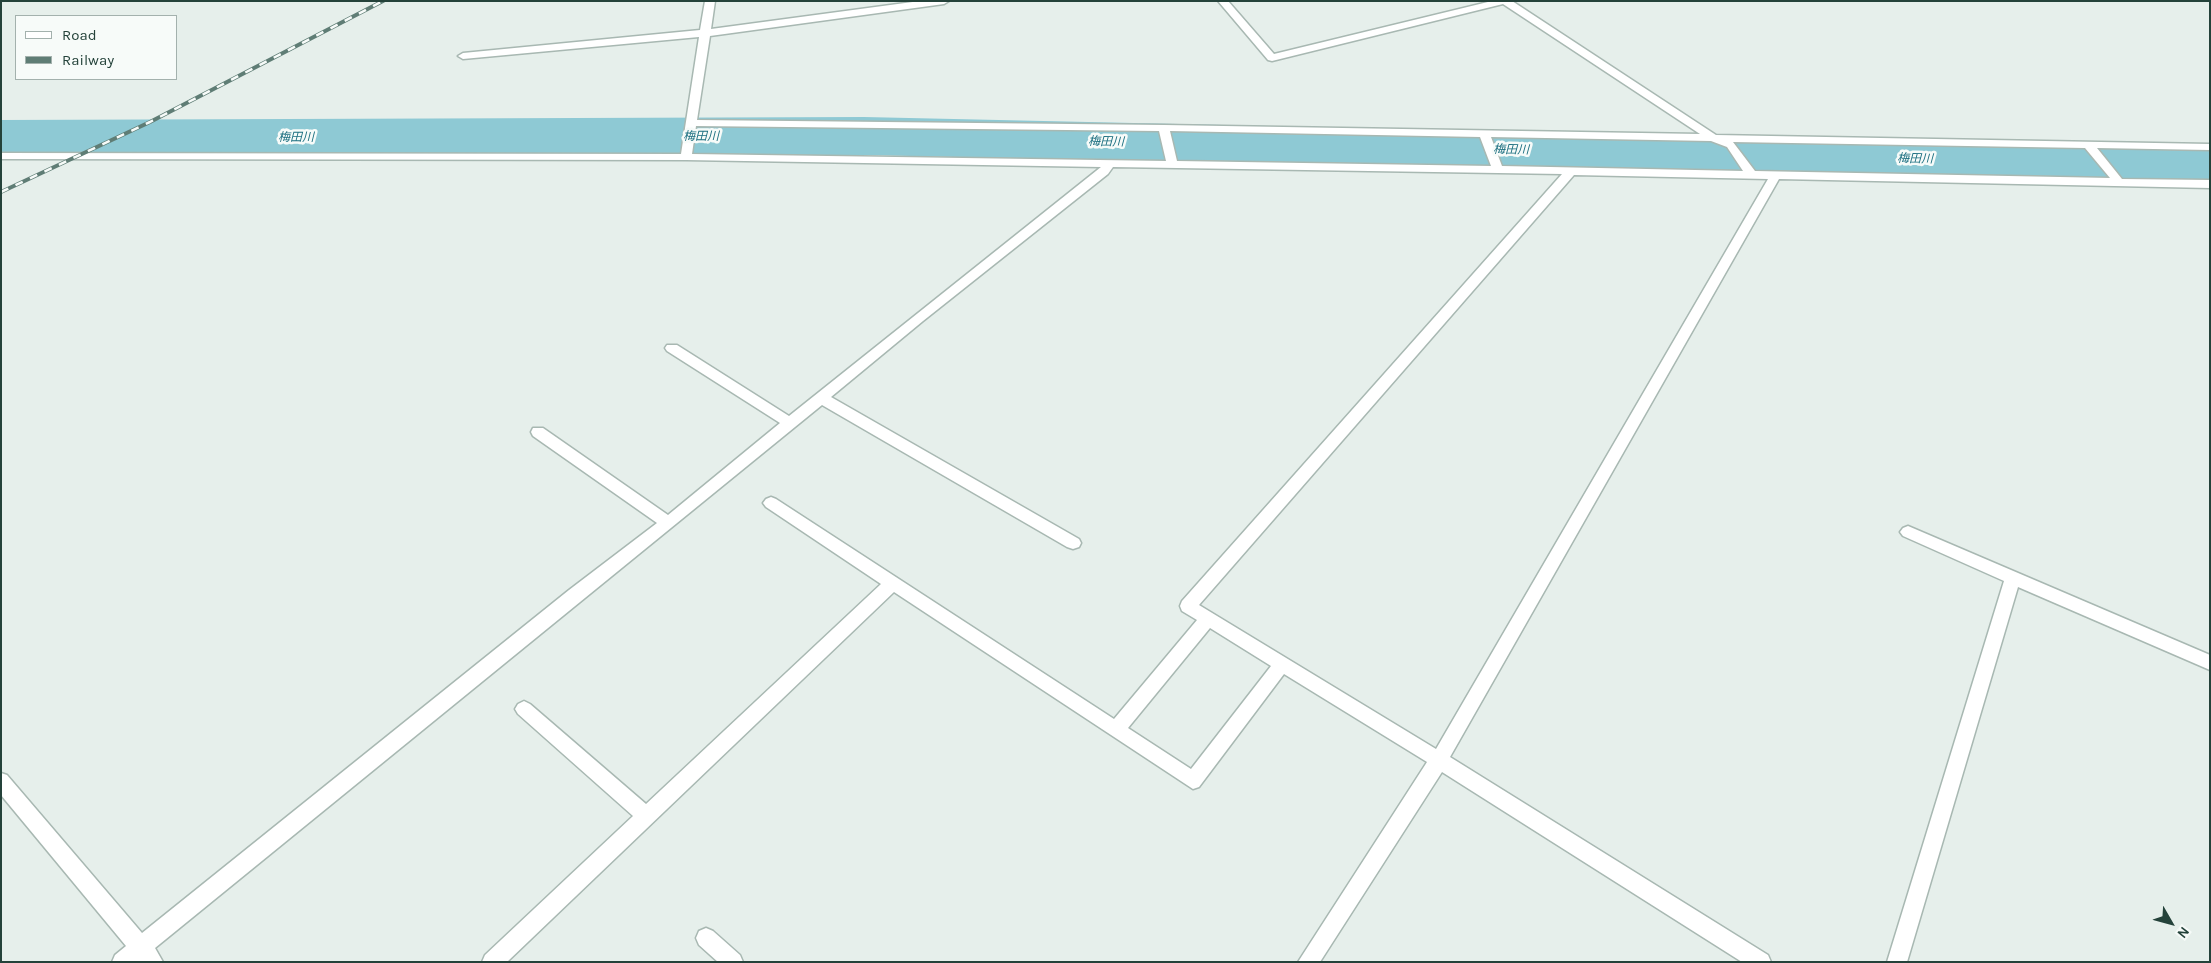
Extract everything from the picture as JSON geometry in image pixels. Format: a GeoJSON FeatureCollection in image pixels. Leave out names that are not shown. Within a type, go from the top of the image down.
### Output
{"type":"FeatureCollection","features":[{"type":"Feature","properties":{"kind":"street"},"geometry":{"type":"LineString","coordinates":[[687,153],[710,1]]}},
{"type":"Feature","properties":{"kind":"street"},"geometry":{"type":"LineString","coordinates":[[463,56],[706,33],[944,1]]}},
{"type":"Feature","properties":{"kind":"street"},"geometry":{"type":"LineString","coordinates":[[1223,1],[1272,58],[1505,1],[1713,138],[1731,145],[1749,171]]}},
{"type":"Feature","properties":{"kind":"street"},"geometry":{"type":"LineString","coordinates":[[691,126],[1164,130],[1485,137],[1713,138],[2090,148],[2210,148]]}},
{"type":"Feature","properties":{"kind":"street"},"geometry":{"type":"LineString","coordinates":[[1164,130],[1171,160]]}},
{"type":"Feature","properties":{"kind":"street"},"geometry":{"type":"LineString","coordinates":[[1485,137],[1497,167]]}},
{"type":"Feature","properties":{"kind":"street"},"geometry":{"type":"LineString","coordinates":[[2090,148],[2115,178]]}},
{"type":"Feature","properties":{"kind":"street"},"geometry":{"type":"LineString","coordinates":[[1,156],[687,153],[1110,164],[1171,160],[1497,167],[1571,171],[1749,171],[1775,176],[2115,178],[2210,184]]}},
{"type":"Feature","properties":{"kind":"street"},"geometry":{"type":"LineString","coordinates":[[122,962],[147,954],[575,595],[668,523],[918,318],[1104,172],[1110,164]]}},
{"type":"Feature","properties":{"kind":"street"},"geometry":{"type":"LineString","coordinates":[[1571,171],[1188,606],[1439,760],[1761,962]]}},
{"type":"Feature","properties":{"kind":"street"},"geometry":{"type":"LineString","coordinates":[[1308,962],[1439,760],[1775,176]]}},
{"type":"Feature","properties":{"kind":"street"},"geometry":{"type":"LineString","coordinates":[[672,348],[790,423]]}},
{"type":"Feature","properties":{"kind":"street"},"geometry":{"type":"LineString","coordinates":[[820,398],[1073,543]]}},
{"type":"Feature","properties":{"kind":"street"},"geometry":{"type":"LineString","coordinates":[[538,432],[668,523]]}},
{"type":"Feature","properties":{"kind":"street"},"geometry":{"type":"LineString","coordinates":[[771,503],[1193,781],[1282,664]]}},
{"type":"Feature","properties":{"kind":"street"},"geometry":{"type":"LineString","coordinates":[[1908,532],[2210,663]]}},
{"type":"Feature","properties":{"kind":"street"},"geometry":{"type":"LineString","coordinates":[[1897,962],[2013,577]]}},
{"type":"Feature","properties":{"kind":"street"},"geometry":{"type":"LineString","coordinates":[[492,962],[892,583]]}},
{"type":"Feature","properties":{"kind":"street"},"geometry":{"type":"LineString","coordinates":[[1116,730],[1208,619]]}},
{"type":"Feature","properties":{"kind":"street"},"geometry":{"type":"LineString","coordinates":[[524,709],[646,816]]}},
{"type":"Feature","properties":{"kind":"street"},"geometry":{"type":"LineString","coordinates":[[1,782],[147,954]]}},
{"type":"Feature","properties":{"kind":"street"},"geometry":{"type":"LineString","coordinates":[[706,938],[733,962]]}},
{"type":"Feature","properties":{"kind":"waterway","name":"梅田川"},"geometry":{"type":"LineString","coordinates":[[1,139],[864,136],[2210,166]]}},
{"type":"Feature","properties":{"kind":"railway"},"geometry":{"type":"LineString","coordinates":[[1,192],[150,122],[383,1]]}}]}
